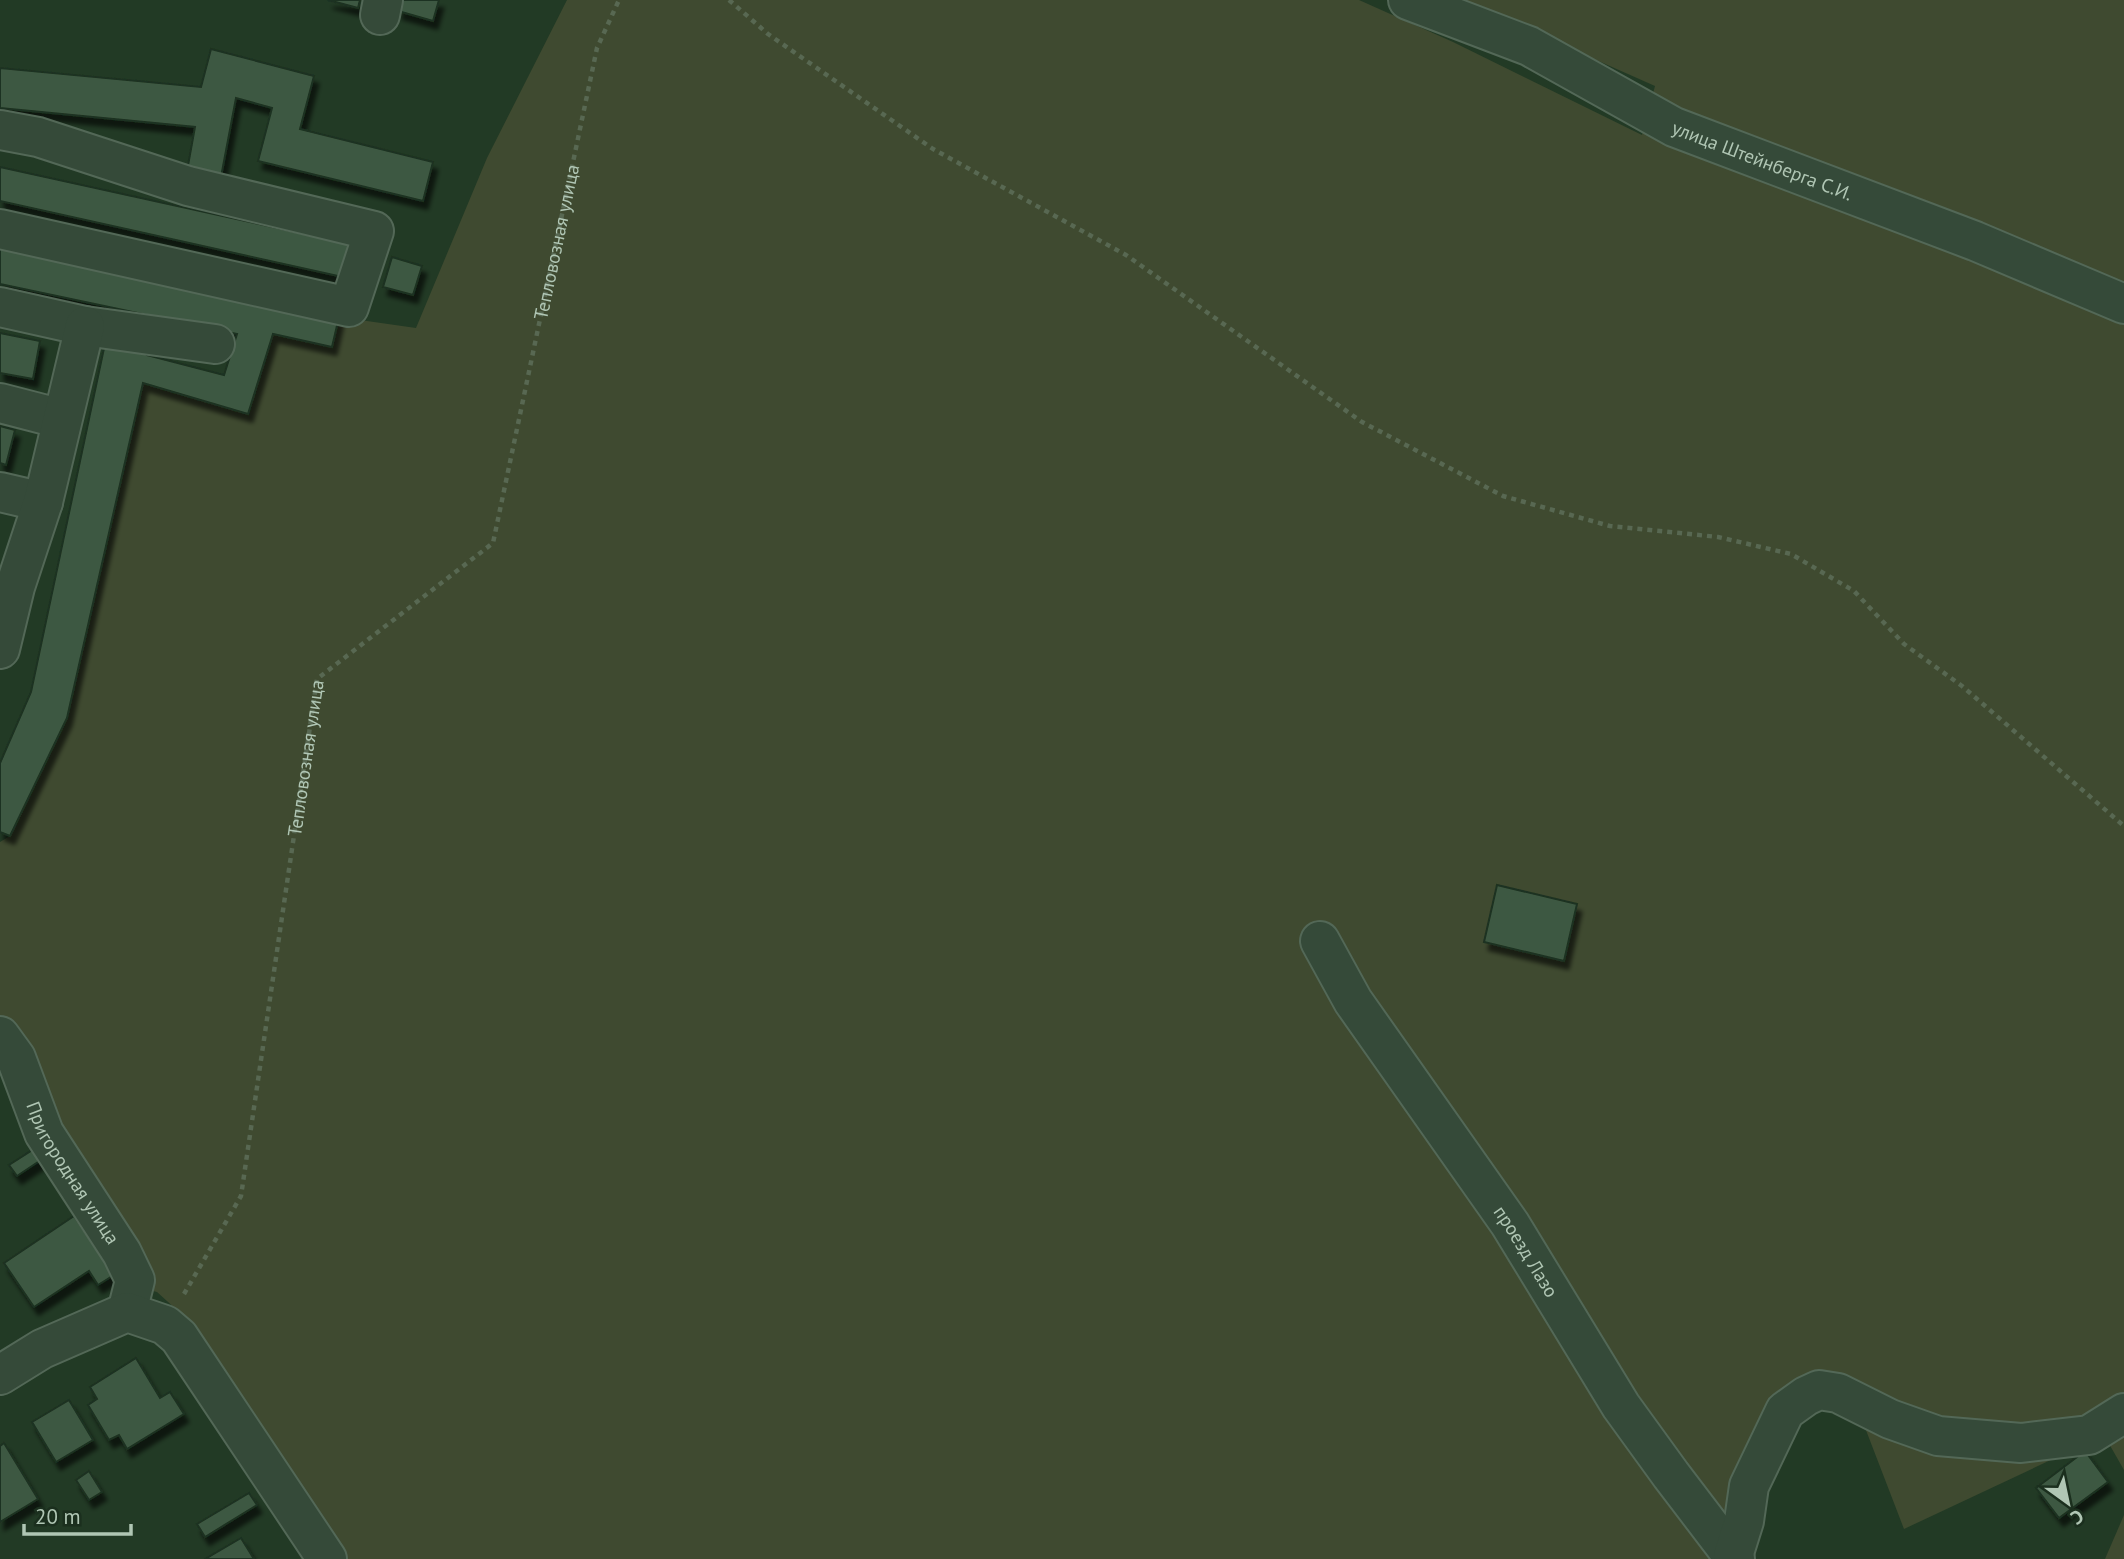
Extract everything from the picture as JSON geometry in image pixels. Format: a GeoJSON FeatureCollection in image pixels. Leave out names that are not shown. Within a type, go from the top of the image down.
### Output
{"type":"FeatureCollection","features":[{"type":"Feature","properties":{"kind":"street","name":"улица Штейнберга С.И."},"geometry":{"type":"LineString","coordinates":[[1408,0],[1529,46],[1674,127],[1975,240],[2124,304]]}},
{"type":"Feature","properties":{"kind":"street"},"geometry":{"type":"LineString","coordinates":[[0,130],[38,137],[188,186],[374,230],[349,307],[0,229]]}},
{"type":"Feature","properties":{"kind":"street"},"geometry":{"type":"LineString","coordinates":[[0,307],[85,326],[215,344]]}},
{"type":"Feature","properties":{"kind":"street"},"geometry":{"type":"LineString","coordinates":[[0,649],[8,585],[43,502],[85,326]]}},
{"type":"Feature","properties":{"kind":"street"},"geometry":{"type":"LineString","coordinates":[[0,403],[62,419]]}},
{"type":"Feature","properties":{"kind":"street"},"geometry":{"type":"LineString","coordinates":[[0,492],[43,502]]}},
{"type":"Feature","properties":{"kind":"street","name":"проезд Лазо"},"geometry":{"type":"LineString","coordinates":[[1320,942],[1353,1001],[1510,1224],[1621,1406],[1734,1558]]}},
{"type":"Feature","properties":{"kind":"street","name":"Пригородная улица"},"geometry":{"type":"LineString","coordinates":[[0,1036],[16,1058],[44,1133],[122,1253],[135,1280],[127,1312]]}},
{"type":"Feature","properties":{"kind":"street"},"geometry":{"type":"LineString","coordinates":[[0,1375],[42,1349],[127,1312],[165,1325],[179,1337],[327,1559]]}},
{"type":"Feature","properties":{"kind":"street"},"geometry":{"type":"LineString","coordinates":[[1734,1558],[1744,1521],[1749,1486],[1785,1411],[1819,1390],[1838,1393],[1890,1419],[1938,1436],[2021,1443],[2089,1435],[2124,1413]]}},
{"type":"Feature","properties":{"kind":"path","name":"Тепловозная улица"},"geometry":{"type":"LineString","coordinates":[[165,1325],[241,1196],[317,679],[493,543],[597,48],[619,0]]}},
{"type":"Feature","properties":{"kind":"path"},"geometry":{"type":"LineString","coordinates":[[729,0],[768,34],[933,149],[1126,255],[1350,414],[1503,496],[1610,526],[1718,537],[1791,554],[1854,591],[1904,644],[1962,686],[2124,826]]}},
{"type":"Feature","properties":{"kind":"green space"},"geometry":{"type":"Polygon","coordinates":[[[567,0],[1359,0],[1453,42],[1642,135],[1655,86],[1461,0],[2124,0],[2124,1470],[2104,1435],[1904,1529],[1859,1412],[1817,1402],[1794,1417],[1732,1559],[344,1559],[188,1320],[157,1292],[145,1289],[0,1022],[0,842],[10,836],[67,718],[143,383],[247,413],[273,334],[332,347],[339,317],[416,328],[487,158],[567,0]]]}},
{"type":"Feature","properties":{"kind":"green space"},"geometry":{"type":"Polygon","coordinates":[[[2124,1515],[2124,1559],[2105,1559],[2124,1515]]]}},
{"type":"Feature","properties":{"kind":"building"},"geometry":{"type":"Polygon","coordinates":[[[328,0],[360,0],[358,8],[328,0]]]}},
{"type":"Feature","properties":{"kind":"building"},"geometry":{"type":"Polygon","coordinates":[[[401,0],[439,0],[433,21],[398,11],[401,0]]]}},
{"type":"Feature","properties":{"kind":"building"},"geometry":{"type":"Polygon","coordinates":[[[211,49],[314,76],[300,129],[433,162],[423,201],[258,161],[272,108],[236,98],[221,177],[187,171],[195,127],[0,108],[0,68],[201,87],[211,49]]]}},
{"type":"Feature","properties":{"kind":"building"},"geometry":{"type":"Polygon","coordinates":[[[0,167],[354,245],[347,278],[0,201],[0,167]]]}},
{"type":"Feature","properties":{"kind":"building"},"geometry":{"type":"Polygon","coordinates":[[[0,247],[339,317],[332,347],[273,334],[248,414],[143,383],[67,718],[10,836],[0,832],[0,763],[31,692],[107,334],[154,339],[147,355],[224,375],[237,334],[0,284],[0,247]]]}},
{"type":"Feature","properties":{"kind":"building"},"geometry":{"type":"Polygon","coordinates":[[[392,257],[422,266],[413,295],[383,287],[392,257]]]}},
{"type":"Feature","properties":{"kind":"building"},"geometry":{"type":"Polygon","coordinates":[[[0,333],[40,341],[33,379],[0,373],[0,333]]]}},
{"type":"Feature","properties":{"kind":"building"},"geometry":{"type":"Polygon","coordinates":[[[0,426],[15,430],[6,465],[0,463],[0,426]]]}},
{"type":"Feature","properties":{"kind":"building"},"geometry":{"type":"Polygon","coordinates":[[[1497,885],[1577,904],[1564,961],[1484,942],[1497,885]]]}},
{"type":"Feature","properties":{"kind":"building"},"geometry":{"type":"Polygon","coordinates":[[[34,1149],[41,1160],[17,1176],[9,1165],[34,1149]]]}},
{"type":"Feature","properties":{"kind":"building"},"geometry":{"type":"Polygon","coordinates":[[[74,1216],[114,1275],[98,1285],[89,1271],[34,1307],[4,1263],[74,1216]]]}},
{"type":"Feature","properties":{"kind":"building"},"geometry":{"type":"Polygon","coordinates":[[[136,1358],[160,1398],[170,1392],[184,1414],[127,1449],[119,1435],[109,1440],[88,1405],[97,1399],[90,1387],[136,1358]]]}},
{"type":"Feature","properties":{"kind":"building"},"geometry":{"type":"Polygon","coordinates":[[[69,1400],[93,1440],[56,1462],[32,1422],[69,1400]]]}},
{"type":"Feature","properties":{"kind":"building"},"geometry":{"type":"Polygon","coordinates":[[[4,1443],[38,1499],[0,1522],[0,1446],[4,1443]]]}},
{"type":"Feature","properties":{"kind":"building"},"geometry":{"type":"Polygon","coordinates":[[[2085,1451],[2108,1482],[2059,1518],[2036,1488],[2085,1451]]]}},
{"type":"Feature","properties":{"kind":"building"},"geometry":{"type":"Polygon","coordinates":[[[89,1471],[102,1492],[89,1500],[76,1480],[89,1471]]]}},
{"type":"Feature","properties":{"kind":"building"},"geometry":{"type":"Polygon","coordinates":[[[249,1493],[257,1505],[205,1537],[197,1524],[249,1493]]]}},
{"type":"Feature","properties":{"kind":"building"},"geometry":{"type":"Polygon","coordinates":[[[241,1538],[254,1559],[205,1559],[241,1538]]]}}]}
